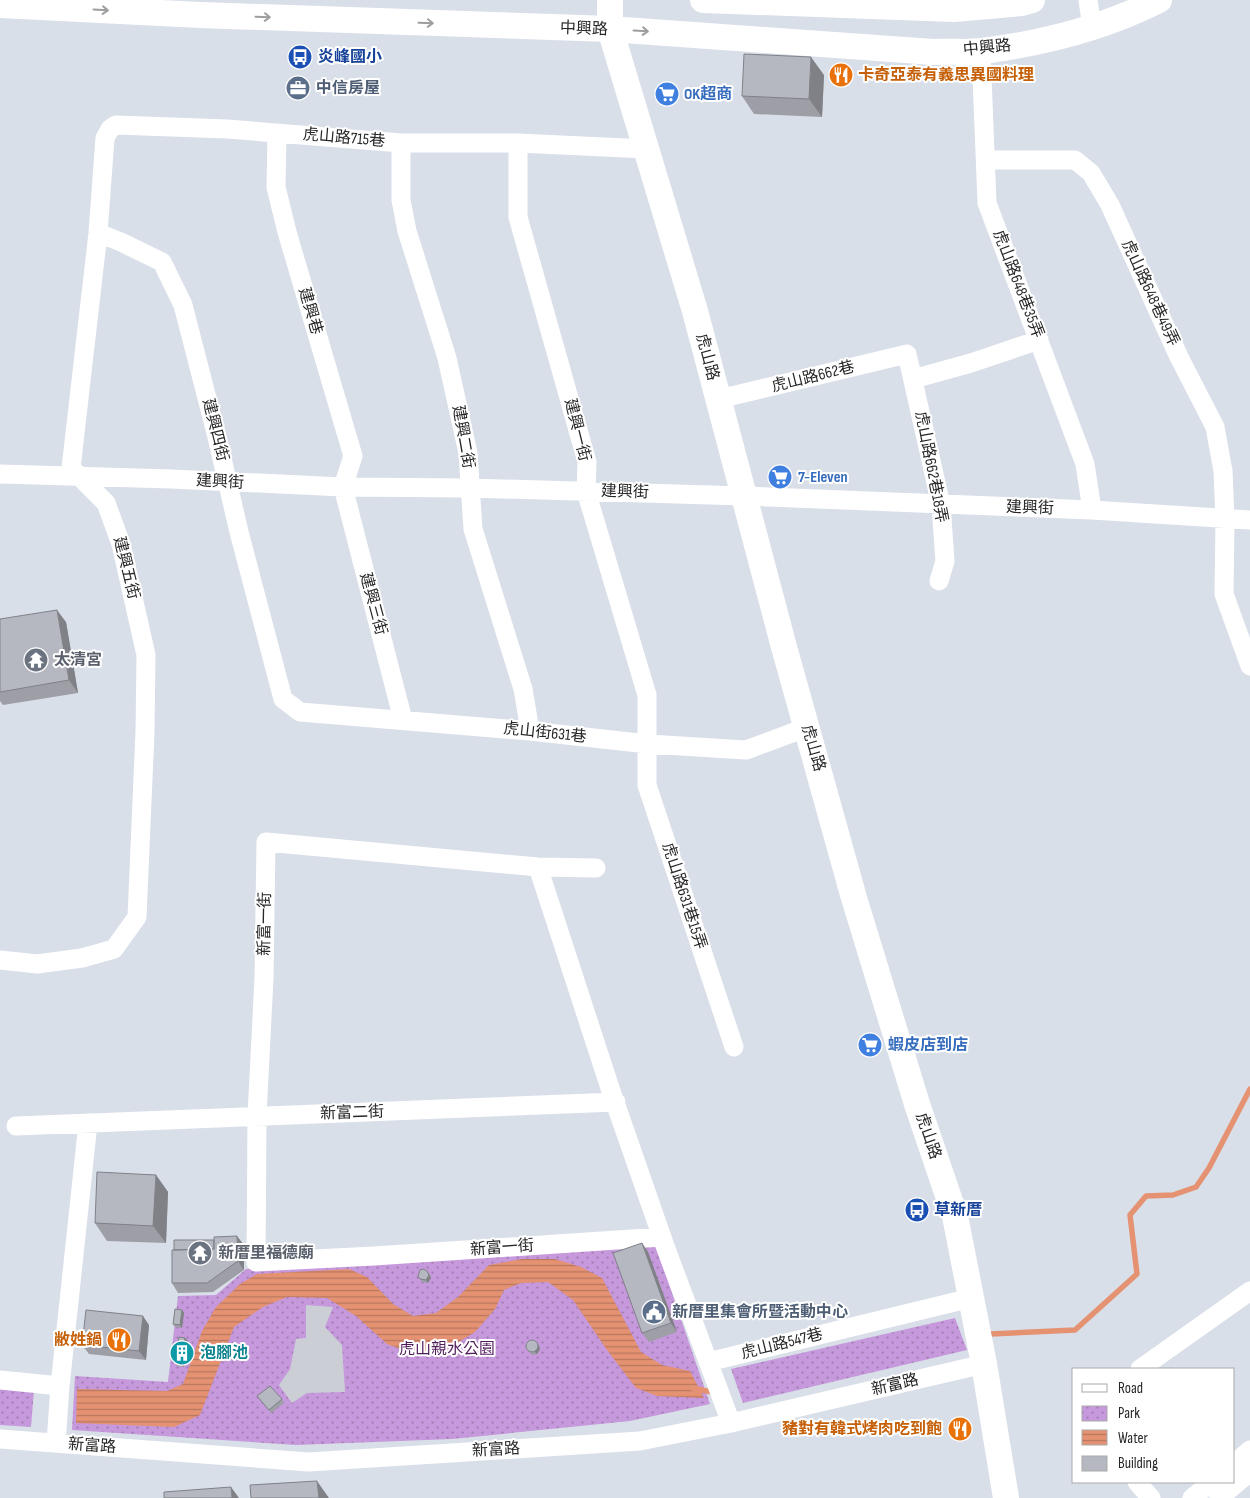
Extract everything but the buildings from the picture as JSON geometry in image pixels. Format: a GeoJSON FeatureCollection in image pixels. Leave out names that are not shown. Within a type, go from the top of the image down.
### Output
{"type":"FeatureCollection","features":[{"type":"Feature","properties":{"kind":"street","name":"虎山路"},"geometry":{"type":"LineString","coordinates":[[610,0],[610,30],[695,311],[784,647],[860,917],[917,1104],[955,1216],[984,1364],[1006,1498]]}},
{"type":"Feature","properties":{"kind":"street"},"geometry":{"type":"LineString","coordinates":[[703,0],[954,9],[1022,3],[1032,0]]}},
{"type":"Feature","properties":{"kind":"street"},"geometry":{"type":"LineString","coordinates":[[1088,0],[1092,28]]}},
{"type":"Feature","properties":{"kind":"street","name":"中興路"},"geometry":{"type":"LineString","coordinates":[[0,5],[200,15],[610,30],[933,52],[981,51],[1044,41],[1092,28],[1158,0]]}},
{"type":"Feature","properties":{"kind":"street","name":"虎山路648巷35弄"},"geometry":{"type":"LineString","coordinates":[[981,51],[987,203],[1085,464],[1092,510]]}},
{"type":"Feature","properties":{"kind":"street","name":"虎山路715巷"},"geometry":{"type":"LineString","coordinates":[[98,233],[105,138],[110,129],[116,125],[277,132],[400,143],[518,143],[646,149]]}},
{"type":"Feature","properties":{"kind":"street","name":"建興巷"},"geometry":{"type":"LineString","coordinates":[[277,132],[276,187],[287,232],[353,456],[343,487]]}},
{"type":"Feature","properties":{"kind":"street","name":"建興二街"},"geometry":{"type":"LineString","coordinates":[[400,143],[401,200],[407,231],[447,358],[468,453],[473,529],[523,689],[530,731]]}},
{"type":"Feature","properties":{"kind":"street","name":"建興一街"},"geometry":{"type":"LineString","coordinates":[[518,143],[518,217],[587,462],[586,491],[647,695],[648,744]]}},
{"type":"Feature","properties":{"kind":"street","name":"虎山路648巷49弄"},"geometry":{"type":"LineString","coordinates":[[986,160],[1075,160],[1091,173],[1110,205],[1179,357],[1215,427],[1223,471],[1225,519],[1224,594],[1250,666]]}},
{"type":"Feature","properties":{"kind":"street"},"geometry":{"type":"LineString","coordinates":[[79,476],[72,468],[98,233]]}},
{"type":"Feature","properties":{"kind":"street","name":"建興四街"},"geometry":{"type":"LineString","coordinates":[[98,233],[162,262],[183,305],[283,699]]}},
{"type":"Feature","properties":{"kind":"street"},"geometry":{"type":"LineString","coordinates":[[913,379],[971,363],[1039,340]]}},
{"type":"Feature","properties":{"kind":"street","name":"虎山路662巷"},"geometry":{"type":"LineString","coordinates":[[719,399],[907,354]]}},
{"type":"Feature","properties":{"kind":"street","name":"虎山路662巷18弄"},"geometry":{"type":"LineString","coordinates":[[907,354],[941,505],[946,561],[939,581]]}},
{"type":"Feature","properties":{"kind":"street","name":"建興街"},"geometry":{"type":"LineString","coordinates":[[0,474],[343,487],[470,488],[744,496],[1092,510],[1250,520]]}},
{"type":"Feature","properties":{"kind":"street","name":"建興五街"},"geometry":{"type":"LineString","coordinates":[[0,960],[38,964],[82,958],[114,949],[136,917],[145,732],[146,655],[121,544],[106,503],[79,476]]}},
{"type":"Feature","properties":{"kind":"street","name":"建興三街"},"geometry":{"type":"LineString","coordinates":[[343,487],[403,720]]}},
{"type":"Feature","properties":{"kind":"street","name":"虎山街631巷"},"geometry":{"type":"LineString","coordinates":[[283,699],[300,712],[530,731],[648,744],[746,750],[808,727]]}},
{"type":"Feature","properties":{"kind":"street","name":"虎山路631巷15弄"},"geometry":{"type":"LineString","coordinates":[[648,744],[647,785],[734,1047]]}},
{"type":"Feature","properties":{"kind":"street","name":"新富一街"},"geometry":{"type":"LineString","coordinates":[[538,867],[266,842],[264,978],[257,1116],[256,1262],[662,1237]]}},
{"type":"Feature","properties":{"kind":"street"},"geometry":{"type":"LineString","coordinates":[[596,868],[538,867],[662,1237],[731,1423]]}},
{"type":"Feature","properties":{"kind":"street","name":"新富二街"},"geometry":{"type":"LineString","coordinates":[[16,1126],[616,1102]]}},
{"type":"Feature","properties":{"kind":"street"},"geometry":{"type":"LineString","coordinates":[[56,1443],[60,1386],[88,1123]]}},
{"type":"Feature","properties":{"kind":"street"},"geometry":{"type":"LineString","coordinates":[[1141,1368],[1250,1291]]}},
{"type":"Feature","properties":{"kind":"street","name":"虎山路547巷"},"geometry":{"type":"LineString","coordinates":[[708,1362],[972,1298]]}},
{"type":"Feature","properties":{"kind":"street","name":"新富路"},"geometry":{"type":"LineString","coordinates":[[0,1439],[309,1462],[640,1441],[731,1423],[984,1364]]}},
{"type":"Feature","properties":{"kind":"street"},"geometry":{"type":"LineString","coordinates":[[0,1380],[60,1386]]}},
{"type":"Feature","properties":{"kind":"street"},"geometry":{"type":"LineString","coordinates":[[1235,1463],[1250,1450]]}},
{"type":"Feature","properties":{"kind":"street"},"geometry":{"type":"LineString","coordinates":[[1219,1498],[1250,1472]]}},
{"type":"Feature","properties":{"kind":"street"},"geometry":{"type":"LineString","coordinates":[[1138,1483],[1151,1498]]}},
{"type":"Feature","properties":{"kind":"street"},"geometry":{"type":"LineString","coordinates":[[1192,1498],[1211,1483]]}},
{"type":"Feature","properties":{"kind":"green space","name":"虎山親水公園"},"geometry":{"type":"Polygon","coordinates":[[[656,1246],[710,1404],[630,1421],[452,1439],[296,1445],[72,1430],[75,1376],[168,1382],[178,1296],[216,1295],[246,1269],[656,1246]]]}},
{"type":"Feature","properties":{"kind":"green space"},"geometry":{"type":"Polygon","coordinates":[[[955,1318],[967,1350],[743,1403],[731,1369],[955,1318]]]}},
{"type":"Feature","properties":{"kind":"green space"},"geometry":{"type":"Polygon","coordinates":[[[0,1387],[34,1390],[31,1427],[0,1425],[0,1387]]]}},
{"type":"Feature","properties":{"kind":"shaded area"},"geometry":{"type":"Polygon","coordinates":[[[306,1305],[333,1307],[325,1327],[342,1345],[345,1392],[307,1393],[292,1403],[279,1385],[290,1369],[296,1339],[306,1338],[306,1305]]]}},
{"type":"Feature","properties":{"kind":"water"},"geometry":{"type":"Polygon","coordinates":[[[522,1259],[555,1259],[581,1267],[602,1278],[641,1352],[662,1365],[690,1371],[704,1398],[657,1396],[636,1388],[573,1300],[548,1282],[521,1283],[504,1290],[495,1309],[475,1332],[444,1351],[414,1354],[387,1344],[356,1316],[327,1298],[287,1297],[263,1307],[234,1327],[200,1415],[174,1427],[76,1423],[77,1389],[167,1391],[183,1384],[202,1331],[216,1307],[240,1284],[257,1274],[349,1269],[367,1277],[393,1304],[413,1316],[436,1313],[458,1297],[489,1265],[522,1259]]]}},
{"type":"Feature","properties":{"kind":"waterway"},"geometry":{"type":"LineString","coordinates":[[990,1334],[1075,1330],[1137,1274],[1130,1215],[1146,1196],[1173,1195],[1196,1187],[1209,1168],[1250,1089]]}},
{"type":"Feature","properties":{"kind":"waterway"},"geometry":{"type":"LineString","coordinates":[[692,1388],[712,1392]]}},
{"type":"Feature","properties":{"kind":"place","name":"炎峰國小"},"geometry":{"type":"Point","coordinates":[300,57]}},
{"type":"Feature","properties":{"kind":"place","name":"卡奇亞泰有義思異國料理"},"geometry":{"type":"Point","coordinates":[841,75]}},
{"type":"Feature","properties":{"kind":"place","name":"中信房屋"},"geometry":{"type":"Point","coordinates":[298,88]}},
{"type":"Feature","properties":{"kind":"place","name":"OK超商"},"geometry":{"type":"Point","coordinates":[667,94]}},
{"type":"Feature","properties":{"kind":"place","name":"7-Eleven"},"geometry":{"type":"Point","coordinates":[780,477]}},
{"type":"Feature","properties":{"kind":"place","name":"太清宮"},"geometry":{"type":"Point","coordinates":[36,660]}},
{"type":"Feature","properties":{"kind":"place","name":"蝦皮店到店"},"geometry":{"type":"Point","coordinates":[870,1045]}},
{"type":"Feature","properties":{"kind":"place","name":"草新厝"},"geometry":{"type":"Point","coordinates":[917,1210]}},
{"type":"Feature","properties":{"kind":"place","name":"新厝里福德廟"},"geometry":{"type":"Point","coordinates":[200,1253]}},
{"type":"Feature","properties":{"kind":"place","name":"新厝里集會所暨活動中心"},"geometry":{"type":"Point","coordinates":[654,1312]}},
{"type":"Feature","properties":{"kind":"place","name":"敝姓鍋"},"geometry":{"type":"Point","coordinates":[119,1340]}},
{"type":"Feature","properties":{"kind":"place","name":"泡腳池"},"geometry":{"type":"Point","coordinates":[182,1353]}},
{"type":"Feature","properties":{"kind":"place","name":"豬對有韓式烤肉吃到飽"},"geometry":{"type":"Point","coordinates":[960,1429]}}]}
